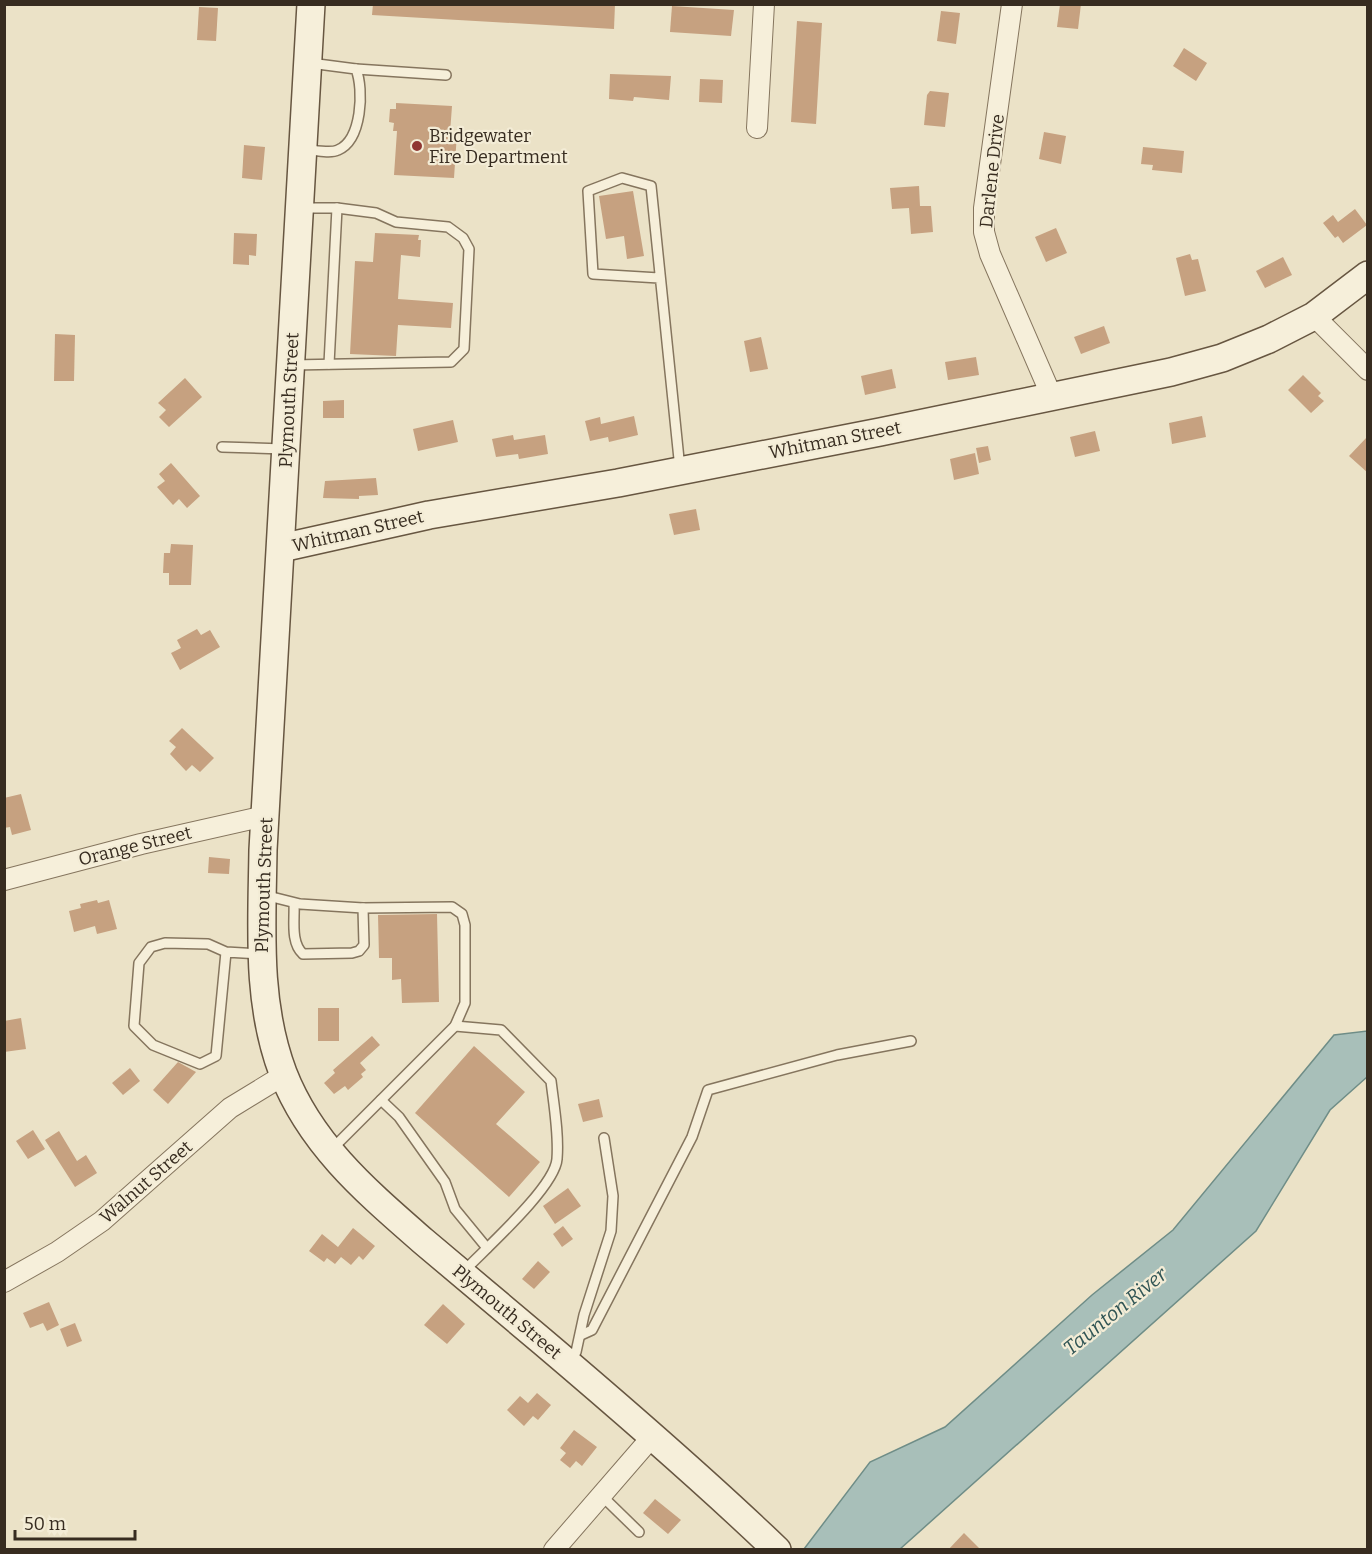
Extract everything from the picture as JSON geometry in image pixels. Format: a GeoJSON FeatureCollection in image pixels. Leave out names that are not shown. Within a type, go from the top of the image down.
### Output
{"type":"FeatureCollection","features":[{"type":"Feature","properties":{"kind":"main road","name":"Plymouth Street"},"geometry":{"type":"LineString","coordinates":[[311,4],[262,894],[262,954],[267,1013],[284,1075],[307,1120],[329,1152],[357,1183],[566,1362],[777,1550]]}},
{"type":"Feature","properties":{"kind":"main road","name":"Whitman Street"},"geometry":{"type":"LineString","coordinates":[[281,548],[429,514],[618,483],[1131,382],[1222,358],[1269,339],[1314,316],[1368,275]]}},
{"type":"Feature","properties":{"kind":"street"},"geometry":{"type":"LineString","coordinates":[[757,128],[764,4]]}},
{"type":"Feature","properties":{"kind":"street","name":"Darlene Drive"},"geometry":{"type":"LineString","coordinates":[[1012,4],[984,208],[984,232],[990,254],[1052,397]]}},
{"type":"Feature","properties":{"kind":"street"},"geometry":{"type":"LineString","coordinates":[[1314,316],[1368,370]]}},
{"type":"Feature","properties":{"kind":"street","name":"Orange Street"},"geometry":{"type":"LineString","coordinates":[[4,880],[141,844],[265,816]]}},
{"type":"Feature","properties":{"kind":"street","name":"Walnut Street"},"geometry":{"type":"LineString","coordinates":[[4,1282],[57,1252],[102,1221],[230,1108],[284,1075]]}},
{"type":"Feature","properties":{"kind":"street"},"geometry":{"type":"LineString","coordinates":[[554,1550],[600,1494],[651,1438]]}},
{"type":"Feature","properties":{"kind":"lane"},"geometry":{"type":"LineString","coordinates":[[308,63],[356,69],[446,75]]}},
{"type":"Feature","properties":{"kind":"lane"},"geometry":{"type":"LineString","coordinates":[[303,149],[335,152],[348,145],[358,128],[359,78],[356,69]]}},
{"type":"Feature","properties":{"kind":"lane"},"geometry":{"type":"LineString","coordinates":[[659,278],[593,274],[588,190],[622,178],[651,186],[680,469]]}},
{"type":"Feature","properties":{"kind":"lane"},"geometry":{"type":"LineString","coordinates":[[291,365],[451,362],[464,349],[470,249],[463,238],[448,227],[396,222],[376,213],[338,208],[300,208]]}},
{"type":"Feature","properties":{"kind":"lane"},"geometry":{"type":"LineString","coordinates":[[329,364],[338,208]]}},
{"type":"Feature","properties":{"kind":"lane"},"geometry":{"type":"LineString","coordinates":[[222,447],[286,449]]}},
{"type":"Feature","properties":{"kind":"lane"},"geometry":{"type":"LineString","coordinates":[[262,894],[294,903],[363,908],[452,907],[462,914],[465,926],[465,1003],[456,1026],[329,1152]]}},
{"type":"Feature","properties":{"kind":"lane"},"geometry":{"type":"LineString","coordinates":[[294,903],[295,941],[297,949],[303,954],[359,951],[364,945],[363,908]]}},
{"type":"Feature","properties":{"kind":"lane"},"geometry":{"type":"LineString","coordinates":[[226,952],[216,1056],[200,1064],[153,1046],[134,1026],[139,963],[151,947],[165,943],[208,944],[226,952],[262,954]]}},
{"type":"Feature","properties":{"kind":"lane"},"geometry":{"type":"LineString","coordinates":[[456,1026],[501,1030],[551,1081],[557,1151],[554,1168],[535,1197],[462,1274]]}},
{"type":"Feature","properties":{"kind":"lane"},"geometry":{"type":"LineString","coordinates":[[581,1335],[592,1330],[692,1137],[708,1090],[837,1056],[911,1041]]}},
{"type":"Feature","properties":{"kind":"lane"},"geometry":{"type":"LineString","coordinates":[[381,1100],[405,1126],[445,1182],[455,1209],[487,1248]]}},
{"type":"Feature","properties":{"kind":"lane"},"geometry":{"type":"LineString","coordinates":[[566,1362],[576,1352],[584,1316],[611,1232],[613,1196],[604,1138]]}},
{"type":"Feature","properties":{"kind":"lane"},"geometry":{"type":"LineString","coordinates":[[600,1494],[639,1532]]}},
{"type":"Feature","properties":{"kind":"water","name":"Taunton River"},"geometry":{"type":"Polygon","coordinates":[[[1367,1031],[1367,1077],[1330,1110],[1256,1231],[900,1549],[804,1549],[870,1462],[945,1427],[1092,1295],[1173,1230],[1334,1035],[1367,1031]]]}},
{"type":"Feature","properties":{"kind":"building"},"geometry":{"type":"Polygon","coordinates":[[[373,4],[615,4],[614,29],[372,15],[373,4]]]}},
{"type":"Feature","properties":{"kind":"building"},"geometry":{"type":"Polygon","coordinates":[[[1060,4],[1081,4],[1078,29],[1057,27],[1060,4]]]}},
{"type":"Feature","properties":{"kind":"building"},"geometry":{"type":"Polygon","coordinates":[[[672,6],[734,10],[731,36],[670,32],[672,6]]]}},
{"type":"Feature","properties":{"kind":"building"},"geometry":{"type":"Polygon","coordinates":[[[199,7],[218,8],[216,41],[197,40],[199,7]]]}},
{"type":"Feature","properties":{"kind":"building"},"geometry":{"type":"Polygon","coordinates":[[[941,11],[960,13],[956,44],[937,41],[941,11]]]}},
{"type":"Feature","properties":{"kind":"building"},"geometry":{"type":"Polygon","coordinates":[[[797,21],[822,23],[816,124],[791,122],[797,21]]]}},
{"type":"Feature","properties":{"kind":"building"},"geometry":{"type":"Polygon","coordinates":[[[1184,48],[1207,63],[1196,81],[1173,66],[1184,48]]]}},
{"type":"Feature","properties":{"kind":"building"},"geometry":{"type":"Polygon","coordinates":[[[610,74],[671,76],[669,100],[634,97],[633,101],[609,99],[610,74]]]}},
{"type":"Feature","properties":{"kind":"building"},"geometry":{"type":"Polygon","coordinates":[[[700,79],[723,80],[722,103],[699,102],[700,79]]]}},
{"type":"Feature","properties":{"kind":"building"},"geometry":{"type":"Polygon","coordinates":[[[930,91],[949,93],[945,127],[924,125],[927,95],[930,91]]]}},
{"type":"Feature","properties":{"kind":"building"},"geometry":{"type":"Polygon","coordinates":[[[396,103],[452,106],[450,133],[457,133],[454,178],[394,175],[397,131],[393,131],[394,123],[389,122],[390,109],[396,109],[396,103]]]}},
{"type":"Feature","properties":{"kind":"building"},"geometry":{"type":"Polygon","coordinates":[[[1044,132],[1066,136],[1061,164],[1039,159],[1044,132]]]}},
{"type":"Feature","properties":{"kind":"building"},"geometry":{"type":"Polygon","coordinates":[[[244,145],[265,147],[262,180],[242,178],[244,145]]]}},
{"type":"Feature","properties":{"kind":"building"},"geometry":{"type":"Polygon","coordinates":[[[1143,147],[1184,151],[1182,173],[1152,170],[1153,165],[1141,164],[1143,147]]]}},
{"type":"Feature","properties":{"kind":"building"},"geometry":{"type":"Polygon","coordinates":[[[919,186],[920,206],[931,206],[933,232],[911,234],[909,208],[892,209],[890,188],[919,186]]]}},
{"type":"Feature","properties":{"kind":"building"},"geometry":{"type":"Polygon","coordinates":[[[633,191],[644,256],[627,259],[624,236],[606,239],[599,196],[633,191]]]}},
{"type":"Feature","properties":{"kind":"building"},"geometry":{"type":"Polygon","coordinates":[[[1355,209],[1367,225],[1343,243],[1338,236],[1335,238],[1323,223],[1333,215],[1338,222],[1355,209]]]}},
{"type":"Feature","properties":{"kind":"building"},"geometry":{"type":"Polygon","coordinates":[[[1056,228],[1067,253],[1046,262],[1035,237],[1056,228]]]}},
{"type":"Feature","properties":{"kind":"building"},"geometry":{"type":"Polygon","coordinates":[[[234,233],[257,234],[256,256],[249,255],[249,265],[233,264],[234,233]]]}},
{"type":"Feature","properties":{"kind":"building"},"geometry":{"type":"Polygon","coordinates":[[[375,233],[419,235],[418,240],[421,240],[420,257],[401,255],[398,299],[453,303],[451,328],[398,325],[396,356],[350,354],[355,261],[373,262],[375,233]]]}},
{"type":"Feature","properties":{"kind":"building"},"geometry":{"type":"Polygon","coordinates":[[[1190,254],[1192,260],[1198,259],[1206,291],[1185,296],[1176,258],[1190,254]]]}},
{"type":"Feature","properties":{"kind":"building"},"geometry":{"type":"Polygon","coordinates":[[[1283,257],[1292,275],[1265,288],[1256,271],[1283,257]]]}},
{"type":"Feature","properties":{"kind":"building"},"geometry":{"type":"Polygon","coordinates":[[[1104,326],[1110,343],[1081,354],[1074,337],[1104,326]]]}},
{"type":"Feature","properties":{"kind":"building"},"geometry":{"type":"Polygon","coordinates":[[[55,334],[75,335],[74,381],[54,381],[55,334]]]}},
{"type":"Feature","properties":{"kind":"building"},"geometry":{"type":"Polygon","coordinates":[[[761,337],[768,369],[750,372],[744,341],[761,337]]]}},
{"type":"Feature","properties":{"kind":"building"},"geometry":{"type":"Polygon","coordinates":[[[976,357],[979,375],[948,380],[945,362],[976,357]]]}},
{"type":"Feature","properties":{"kind":"building"},"geometry":{"type":"Polygon","coordinates":[[[892,369],[896,388],[865,395],[861,376],[892,369]]]}},
{"type":"Feature","properties":{"kind":"building"},"geometry":{"type":"Polygon","coordinates":[[[1303,375],[1321,393],[1318,396],[1324,401],[1311,413],[1288,390],[1303,375]]]}},
{"type":"Feature","properties":{"kind":"building"},"geometry":{"type":"Polygon","coordinates":[[[185,378],[202,397],[169,427],[159,417],[166,410],[158,403],[185,378]]]}},
{"type":"Feature","properties":{"kind":"building"},"geometry":{"type":"Polygon","coordinates":[[[344,400],[344,418],[323,418],[323,401],[344,400]]]}},
{"type":"Feature","properties":{"kind":"building"},"geometry":{"type":"Polygon","coordinates":[[[634,416],[638,435],[609,442],[608,437],[590,441],[585,421],[600,417],[601,424],[634,416]]]}},
{"type":"Feature","properties":{"kind":"building"},"geometry":{"type":"Polygon","coordinates":[[[1202,416],[1206,437],[1172,444],[1169,423],[1202,416]]]}},
{"type":"Feature","properties":{"kind":"building"},"geometry":{"type":"Polygon","coordinates":[[[453,420],[458,442],[418,451],[413,429],[453,420]]]}},
{"type":"Feature","properties":{"kind":"building"},"geometry":{"type":"Polygon","coordinates":[[[1095,431],[1100,451],[1075,457],[1070,437],[1095,431]]]}},
{"type":"Feature","properties":{"kind":"building"},"geometry":{"type":"Polygon","coordinates":[[[513,435],[514,440],[545,435],[548,454],[519,459],[518,454],[496,457],[492,439],[513,435]]]}},
{"type":"Feature","properties":{"kind":"building"},"geometry":{"type":"Polygon","coordinates":[[[1368,436],[1368,473],[1349,456],[1368,436]]]}},
{"type":"Feature","properties":{"kind":"building"},"geometry":{"type":"Polygon","coordinates":[[[988,446],[991,460],[979,463],[976,448],[988,446]]]}},
{"type":"Feature","properties":{"kind":"building"},"geometry":{"type":"Polygon","coordinates":[[[975,453],[979,474],[954,480],[950,459],[975,453]]]}},
{"type":"Feature","properties":{"kind":"building"},"geometry":{"type":"Polygon","coordinates":[[[171,463],[200,496],[187,508],[179,499],[173,505],[157,487],[165,481],[159,474],[171,463]]]}},
{"type":"Feature","properties":{"kind":"building"},"geometry":{"type":"Polygon","coordinates":[[[376,478],[378,495],[359,496],[359,499],[323,498],[325,481],[376,478]]]}},
{"type":"Feature","properties":{"kind":"building"},"geometry":{"type":"Polygon","coordinates":[[[696,509],[700,530],[674,535],[669,514],[696,509]]]}},
{"type":"Feature","properties":{"kind":"building"},"geometry":{"type":"Polygon","coordinates":[[[171,544],[193,545],[191,585],[169,585],[169,573],[163,573],[164,553],[170,553],[171,544]]]}},
{"type":"Feature","properties":{"kind":"building"},"geometry":{"type":"Polygon","coordinates":[[[197,629],[201,635],[210,630],[220,647],[180,670],[171,653],[181,648],[177,640],[197,629]]]}},
{"type":"Feature","properties":{"kind":"building"},"geometry":{"type":"Polygon","coordinates":[[[182,728],[214,758],[200,772],[192,765],[186,771],[170,754],[176,747],[169,741],[182,728]]]}},
{"type":"Feature","properties":{"kind":"building"},"geometry":{"type":"Polygon","coordinates":[[[21,794],[31,830],[12,835],[10,827],[4,828],[4,798],[21,794]]]}},
{"type":"Feature","properties":{"kind":"building"},"geometry":{"type":"Polygon","coordinates":[[[209,857],[230,859],[229,874],[208,873],[209,857]]]}},
{"type":"Feature","properties":{"kind":"building"},"geometry":{"type":"Polygon","coordinates":[[[97,900],[98,903],[109,900],[117,929],[97,934],[95,926],[74,932],[69,911],[81,908],[80,904],[97,900]]]}},
{"type":"Feature","properties":{"kind":"building"},"geometry":{"type":"Polygon","coordinates":[[[437,914],[439,1002],[402,1003],[401,979],[392,980],[392,958],[379,958],[378,915],[437,914]]]}},
{"type":"Feature","properties":{"kind":"building"},"geometry":{"type":"Polygon","coordinates":[[[318,1008],[339,1008],[339,1041],[318,1041],[318,1008]]]}},
{"type":"Feature","properties":{"kind":"building"},"geometry":{"type":"Polygon","coordinates":[[[21,1018],[26,1049],[4,1052],[4,1021],[21,1018]]]}},
{"type":"Feature","properties":{"kind":"building"},"geometry":{"type":"Polygon","coordinates":[[[372,1036],[380,1045],[360,1063],[366,1070],[361,1074],[363,1077],[348,1090],[345,1086],[334,1094],[324,1083],[335,1073],[333,1070],[372,1036]]]}},
{"type":"Feature","properties":{"kind":"building"},"geometry":{"type":"Polygon","coordinates":[[[474,1046],[525,1092],[496,1124],[540,1162],[509,1197],[415,1113],[474,1046]]]}},
{"type":"Feature","properties":{"kind":"building"},"geometry":{"type":"Polygon","coordinates":[[[178,1062],[196,1072],[168,1104],[153,1090],[178,1062]]]}},
{"type":"Feature","properties":{"kind":"building"},"geometry":{"type":"Polygon","coordinates":[[[130,1068],[140,1081],[123,1095],[112,1083],[130,1068]]]}},
{"type":"Feature","properties":{"kind":"building"},"geometry":{"type":"Polygon","coordinates":[[[599,1099],[603,1117],[583,1122],[578,1104],[599,1099]]]}},
{"type":"Feature","properties":{"kind":"building"},"geometry":{"type":"Polygon","coordinates":[[[33,1130],[45,1149],[28,1159],[16,1141],[33,1130]]]}},
{"type":"Feature","properties":{"kind":"building"},"geometry":{"type":"Polygon","coordinates":[[[59,1131],[77,1161],[86,1155],[97,1173],[75,1187],[45,1140],[59,1131]]]}},
{"type":"Feature","properties":{"kind":"building"},"geometry":{"type":"Polygon","coordinates":[[[568,1188],[581,1206],[555,1224],[543,1206],[568,1188]]]}},
{"type":"Feature","properties":{"kind":"building"},"geometry":{"type":"Polygon","coordinates":[[[563,1226],[573,1239],[562,1247],[553,1234],[563,1226]]]}},
{"type":"Feature","properties":{"kind":"building"},"geometry":{"type":"Polygon","coordinates":[[[353,1228],[375,1246],[363,1260],[359,1256],[351,1265],[341,1257],[335,1264],[327,1258],[324,1262],[309,1251],[322,1234],[338,1247],[353,1228]]]}},
{"type":"Feature","properties":{"kind":"building"},"geometry":{"type":"Polygon","coordinates":[[[538,1261],[550,1272],[534,1289],[522,1279],[538,1261]]]}},
{"type":"Feature","properties":{"kind":"building"},"geometry":{"type":"Polygon","coordinates":[[[49,1302],[59,1325],[47,1331],[43,1323],[30,1328],[23,1313],[49,1302]]]}},
{"type":"Feature","properties":{"kind":"building"},"geometry":{"type":"Polygon","coordinates":[[[443,1304],[465,1324],[447,1344],[424,1325],[443,1304]]]}},
{"type":"Feature","properties":{"kind":"building"},"geometry":{"type":"Polygon","coordinates":[[[75,1323],[82,1341],[67,1347],[60,1329],[75,1323]]]}},
{"type":"Feature","properties":{"kind":"building"},"geometry":{"type":"Polygon","coordinates":[[[537,1393],[551,1405],[538,1420],[533,1416],[524,1426],[507,1410],[520,1396],[528,1403],[537,1393]]]}},
{"type":"Feature","properties":{"kind":"building"},"geometry":{"type":"Polygon","coordinates":[[[574,1430],[597,1447],[582,1466],[576,1461],[570,1468],[560,1460],[566,1453],[560,1448],[574,1430]]]}},
{"type":"Feature","properties":{"kind":"building"},"geometry":{"type":"Polygon","coordinates":[[[655,1499],[681,1520],[668,1534],[643,1513],[655,1499]]]}},
{"type":"Feature","properties":{"kind":"building"},"geometry":{"type":"Polygon","coordinates":[[[964,1533],[981,1550],[948,1550],[964,1533]]]}},
{"type":"Feature","properties":{"kind":"place","name":"Bridgewater Fire Department"},"geometry":{"type":"Point","coordinates":[417,146]}}]}
